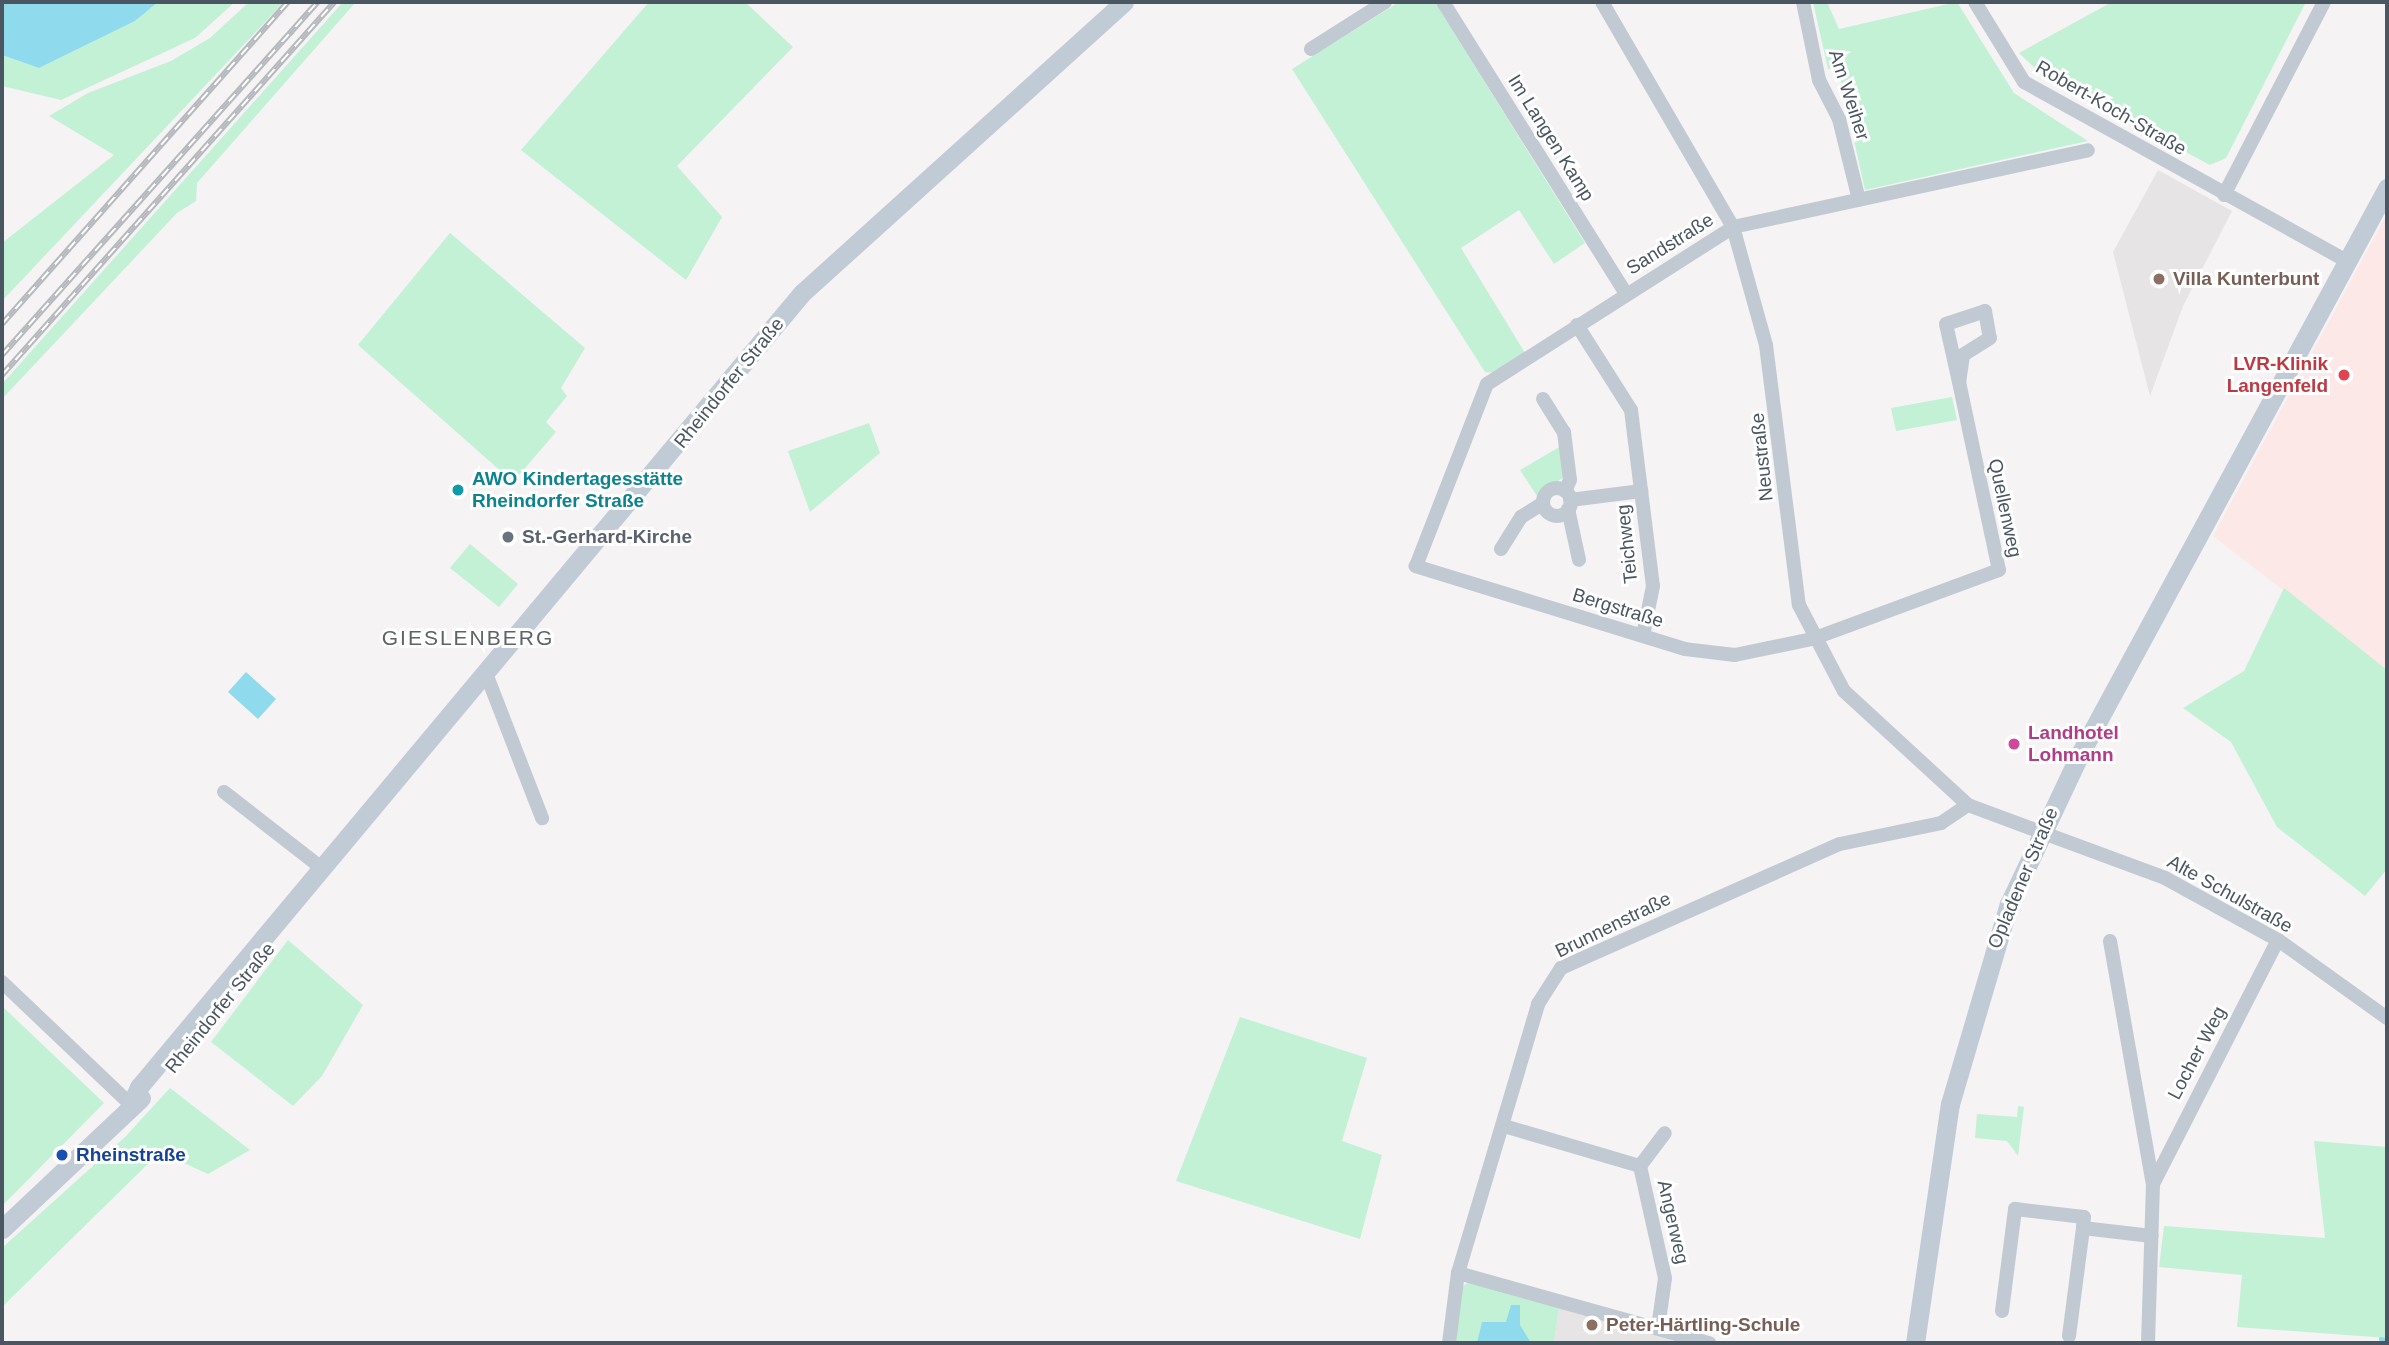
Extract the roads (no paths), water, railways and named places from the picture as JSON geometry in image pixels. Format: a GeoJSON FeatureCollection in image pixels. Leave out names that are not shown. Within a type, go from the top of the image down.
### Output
{"type":"FeatureCollection","features":[{"type":"Feature","properties":{"kind":"main road","name":"Rheindorfer Straße"},"geometry":{"type":"LineString","coordinates":[[2,1229],[131,1105],[214,1019],[323,869],[802,293],[1124,2]]}},
{"type":"Feature","properties":{"kind":"main road","name":"Opladener Straße"},"geometry":{"type":"LineString","coordinates":[[1915,1343],[1958,1066],[1992,951],[2039,835],[2242,450],[2349,262],[2387,188]]}},
{"type":"Feature","properties":{"kind":"street"},"geometry":{"type":"LineString","coordinates":[[1311,49],[1385,2]]}},
{"type":"Feature","properties":{"kind":"street","name":"Im Langen Kamp"},"geometry":{"type":"LineString","coordinates":[[1443,2],[1626,294]]}},
{"type":"Feature","properties":{"kind":"street","name":"Neustraße"},"geometry":{"type":"LineString","coordinates":[[1602,2],[1733,227],[1766,345],[1793,567],[1812,639],[1844,691],[1968,806],[2039,835]]}},
{"type":"Feature","properties":{"kind":"street","name":"Am Weiher"},"geometry":{"type":"LineString","coordinates":[[1803,2],[1819,80],[1839,119],[1859,200]]}},
{"type":"Feature","properties":{"kind":"street","name":"Robert-Koch-Straße"},"geometry":{"type":"LineString","coordinates":[[1975,2],[2024,82],[2349,262]]}},
{"type":"Feature","properties":{"kind":"street"},"geometry":{"type":"LineString","coordinates":[[2224,195],[2324,2]]}},
{"type":"Feature","properties":{"kind":"street","name":"Sandstraße"},"geometry":{"type":"LineString","coordinates":[[1416,566],[1487,384],[1733,227],[2088,150]]}},
{"type":"Feature","properties":{"kind":"street","name":"Quellenweg"},"geometry":{"type":"LineString","coordinates":[[1812,639],[1999,570],[1946,324],[1985,311],[1990,338],[1963,355],[1959,382]]}},
{"type":"Feature","properties":{"kind":"street","name":"Teichweg"},"geometry":{"type":"LineString","coordinates":[[1577,325],[1631,410],[1653,586],[1643,635]]}},
{"type":"Feature","properties":{"kind":"street"},"geometry":{"type":"LineString","coordinates":[[1544,400],[1564,432],[1570,480],[1568,500],[1579,560]]}},
{"type":"Feature","properties":{"kind":"street","name":"Teichweg"},"geometry":{"type":"LineString","coordinates":[[1501,549],[1521,517],[1543,503],[1550,490],[1568,500],[1640,491]]}},
{"type":"Feature","properties":{"kind":"street","name":"Teichweg"},"geometry":{"type":"LineString","coordinates":[[1543,503],[1554,515],[1568,500]]}},
{"type":"Feature","properties":{"kind":"street","name":"Bergstraße"},"geometry":{"type":"LineString","coordinates":[[1416,566],[1643,635],[1735,655],[1812,639]]}},
{"type":"Feature","properties":{"kind":"street"},"geometry":{"type":"LineString","coordinates":[[485,671],[542,818]]}},
{"type":"Feature","properties":{"kind":"street"},"geometry":{"type":"LineString","coordinates":[[224,792],[323,869]]}},
{"type":"Feature","properties":{"kind":"street","name":"Brunnenstraße"},"geometry":{"type":"LineString","coordinates":[[1449,1343],[1458,1273],[1504,1126],[1538,1004],[1561,968],[1840,844],[1941,823],[1968,806]]}},
{"type":"Feature","properties":{"kind":"street","name":"Alte Schulstraße"},"geometry":{"type":"LineString","coordinates":[[2039,835],[2125,859],[2278,940],[2387,1018]]}},
{"type":"Feature","properties":{"kind":"street","name":"Locher Weg"},"geometry":{"type":"LineString","coordinates":[[2153,1184],[2278,940]]}},
{"type":"Feature","properties":{"kind":"street","name":"Locher Weg"},"geometry":{"type":"LineString","coordinates":[[2110,941],[2153,1184],[2148,1343]]}},
{"type":"Feature","properties":{"kind":"street"},"geometry":{"type":"LineString","coordinates":[[2,982],[131,1105]]}},
{"type":"Feature","properties":{"kind":"street","name":"Angerweg"},"geometry":{"type":"LineString","coordinates":[[1504,1126],[1640,1166]]}},
{"type":"Feature","properties":{"kind":"street","name":"Angerweg"},"geometry":{"type":"LineString","coordinates":[[1658,1328],[1665,1278],[1640,1166],[1665,1133]]}},
{"type":"Feature","properties":{"kind":"street"},"geometry":{"type":"LineString","coordinates":[[2002,1311],[2015,1209],[2084,1217],[2069,1336]]}},
{"type":"Feature","properties":{"kind":"street"},"geometry":{"type":"LineString","coordinates":[[2083,1228],[2152,1236]]}},
{"type":"Feature","properties":{"kind":"street"},"geometry":{"type":"LineString","coordinates":[[1458,1273],[1709,1343]]}},
{"type":"Feature","properties":{"kind":"water"},"geometry":{"type":"Polygon","coordinates":[[[2,2],[158,2],[135,21],[39,68],[2,55],[2,2]]]}},
{"type":"Feature","properties":{"kind":"water"},"geometry":{"type":"Polygon","coordinates":[[[246,672],[276,699],[258,719],[228,692],[246,672]]]}},
{"type":"Feature","properties":{"kind":"water"},"geometry":{"type":"Polygon","coordinates":[[[1511,1305],[1520,1305],[1520,1325],[1531,1343],[1477,1343],[1482,1322],[1506,1322],[1511,1305]]]}},
{"type":"Feature","properties":{"kind":"waterway"},"geometry":{"type":"LineString","coordinates":[[2381,1339],[2387,1340]]}},
{"type":"Feature","properties":{"kind":"railway"},"geometry":{"type":"LineString","coordinates":[[2,324],[288,2]]}},
{"type":"Feature","properties":{"kind":"railway"},"geometry":{"type":"LineString","coordinates":[[2,355],[318,2]]}},
{"type":"Feature","properties":{"kind":"railway"},"geometry":{"type":"LineString","coordinates":[[2,375],[334,2]]}},
{"type":"Feature","properties":{"kind":"place","name":"Villa Kunterbunt"},"geometry":{"type":"Point","coordinates":[2159,279]}},
{"type":"Feature","properties":{"kind":"place","name":"LVR-Klinik Langenfeld"},"geometry":{"type":"Point","coordinates":[2344,375]}},
{"type":"Feature","properties":{"kind":"place","name":"AWO Kindertagesstätte Rheindorfer Straße"},"geometry":{"type":"Point","coordinates":[458,490]}},
{"type":"Feature","properties":{"kind":"place","name":"St.-Gerhard-Kirche"},"geometry":{"type":"Point","coordinates":[508,537]}},
{"type":"Feature","properties":{"kind":"place","name":"Landhotel Lohmann"},"geometry":{"type":"Point","coordinates":[2014,744]}},
{"type":"Feature","properties":{"kind":"place","name":"Rheinstraße"},"geometry":{"type":"Point","coordinates":[62,1155]}},
{"type":"Feature","properties":{"kind":"place","name":"Peter-Härtling-Schule"},"geometry":{"type":"Point","coordinates":[1592,1325]}},
{"type":"Feature","properties":{"kind":"district","name":"GIESLENBERG"},"geometry":{"type":"Point","coordinates":[468,638]}}]}
